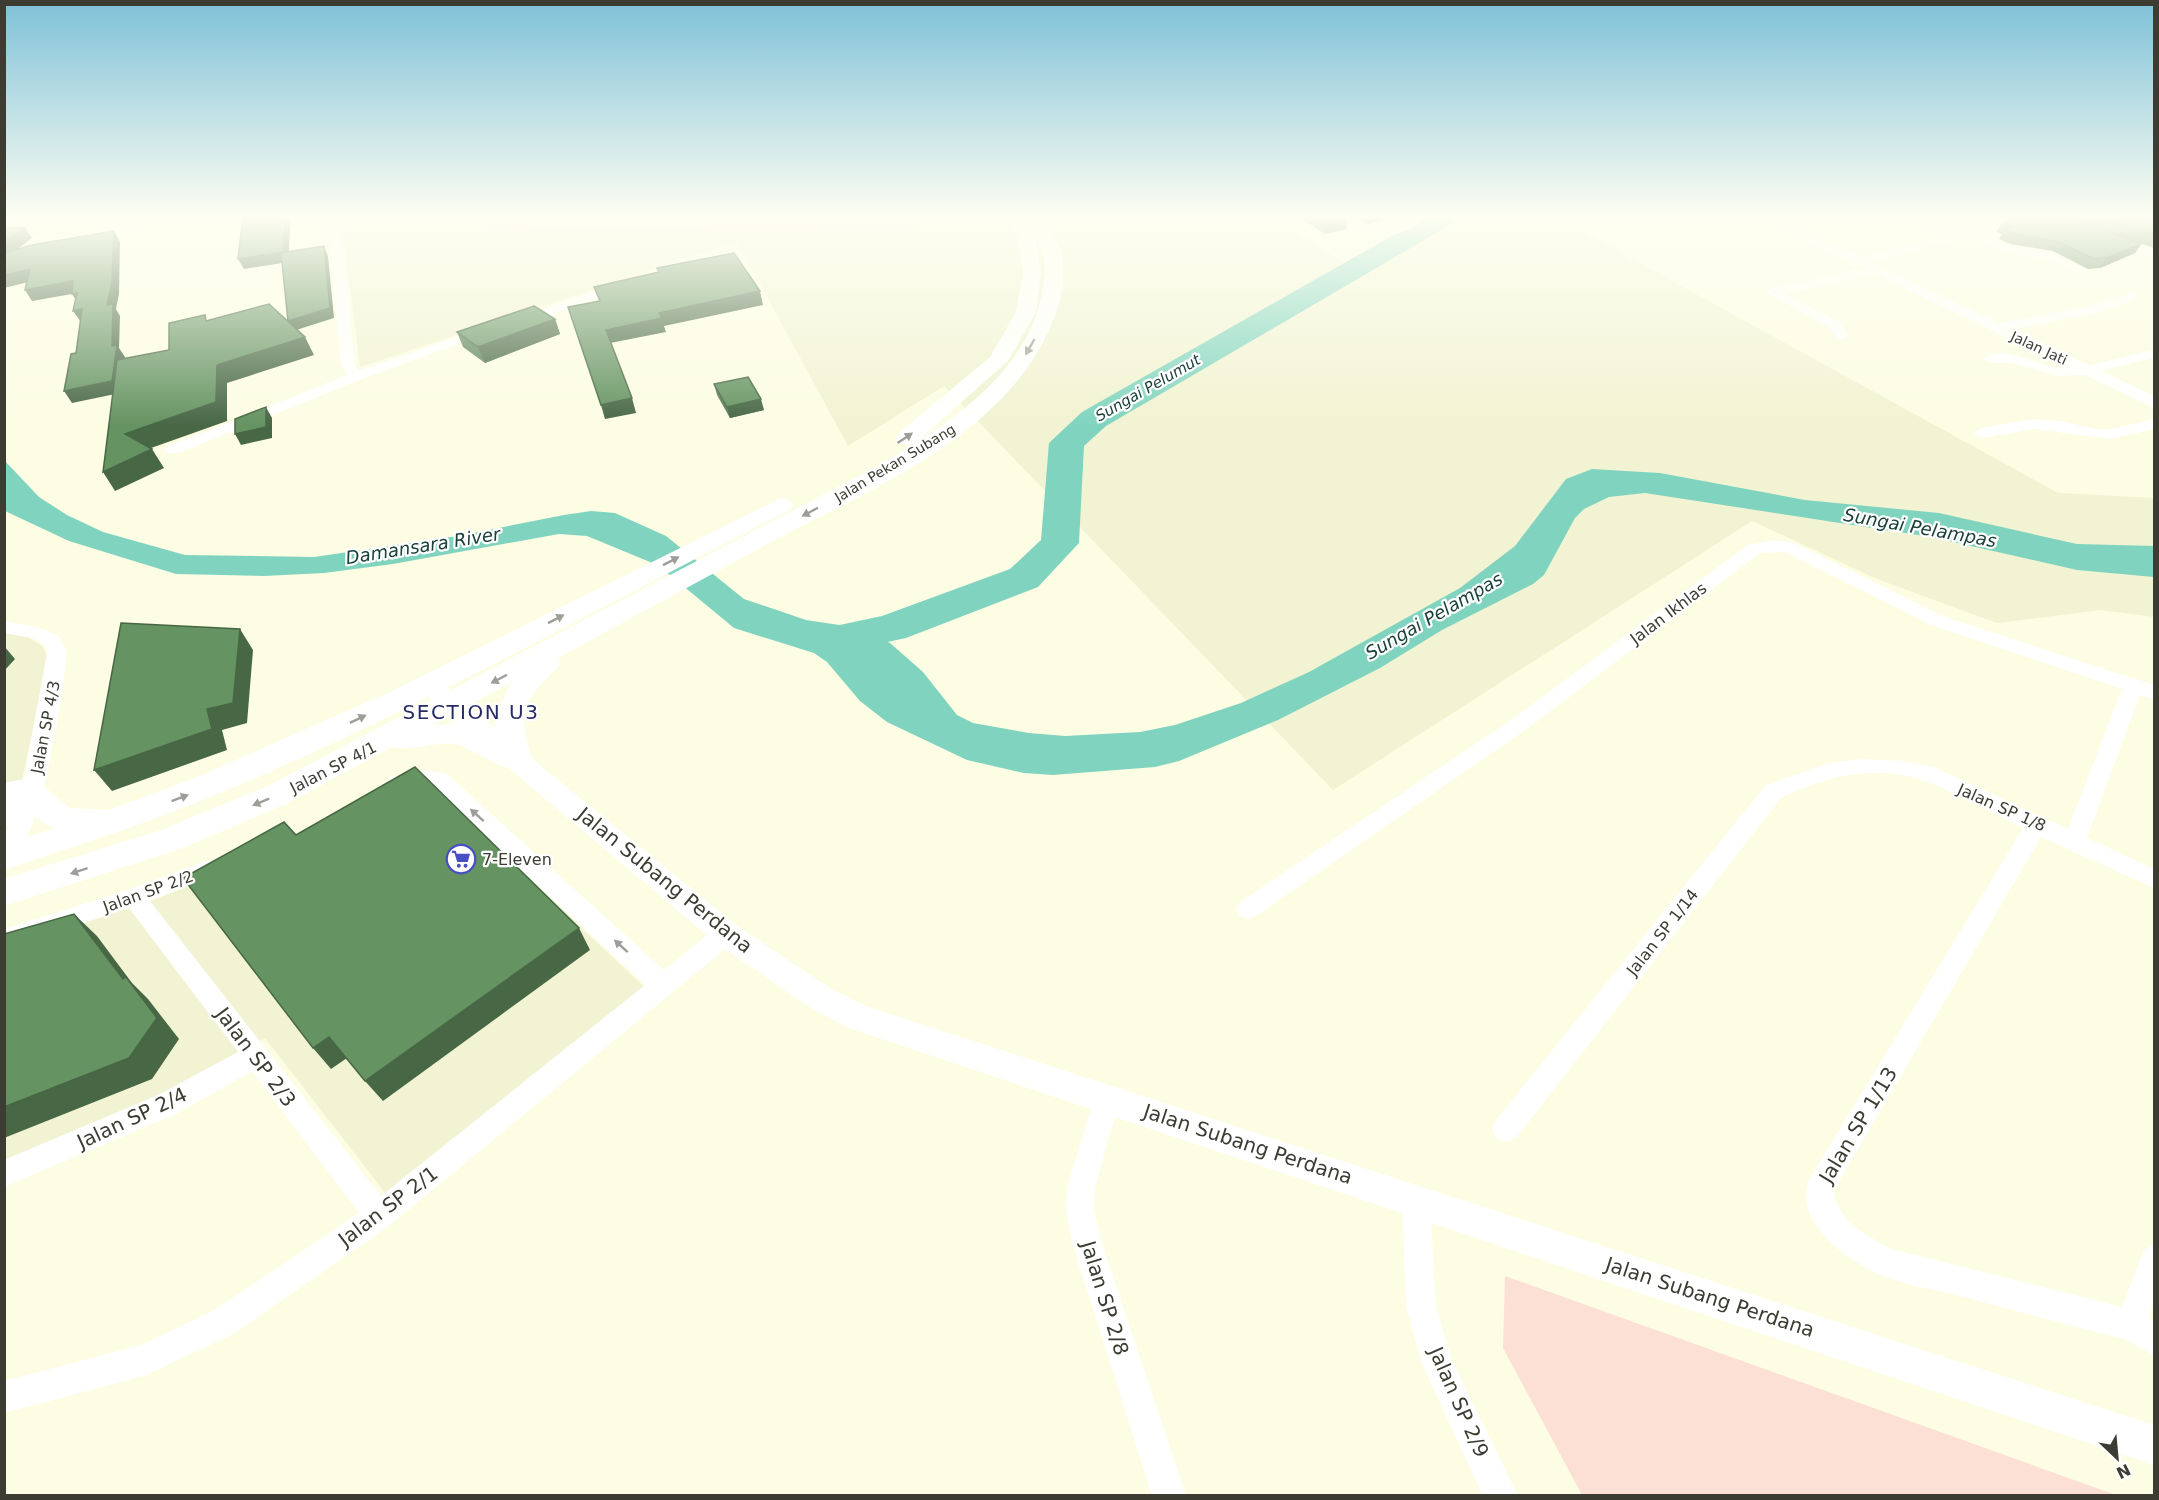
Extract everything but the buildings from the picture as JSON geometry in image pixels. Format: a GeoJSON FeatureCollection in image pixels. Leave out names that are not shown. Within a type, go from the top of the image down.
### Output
{"type":"FeatureCollection","features":[{"type":"Feature","properties":{"kind":"main road","name":"Jalan Pekan Subang"},"geometry":{"type":"LineString","coordinates":[[627,601],[905,439],[998,361],[1026,312],[1030,286]]}},
{"type":"Feature","properties":{"kind":"main road","name":"Jalan Pekan Subang"},"geometry":{"type":"LineString","coordinates":[[731,542],[888,470],[958,426],[1017,368],[1048,315],[1054,286]]}},
{"type":"Feature","properties":{"kind":"main road","name":"Jalan SP 4/1"},"geometry":{"type":"LineString","coordinates":[[4,857],[125,819],[298,749],[429,683],[627,601]]}},
{"type":"Feature","properties":{"kind":"main road","name":"Jalan SP 4/1"},"geometry":{"type":"LineString","coordinates":[[4,893],[172,839],[277,795],[450,705],[627,601]]}},
{"type":"Feature","properties":{"kind":"main road"},"geometry":{"type":"LineString","coordinates":[[518,760],[509,738],[510,716],[521,690],[539,668],[627,601]]}},
{"type":"Feature","properties":{"kind":"main road"},"geometry":{"type":"LineString","coordinates":[[370,748],[404,738],[459,733],[518,760]]}},
{"type":"Feature","properties":{"kind":"main road"},"geometry":{"type":"LineString","coordinates":[[4,815],[23,790],[51,813],[70,822],[125,819]]}},
{"type":"Feature","properties":{"kind":"street"},"geometry":{"type":"LineString","coordinates":[[340,286],[348,365],[354,377]]}},
{"type":"Feature","properties":{"kind":"street"},"geometry":{"type":"LineString","coordinates":[[173,450],[354,377],[621,286]]}},
{"type":"Feature","properties":{"kind":"street"},"geometry":{"type":"LineString","coordinates":[[1806,286],[1772,292],[1835,325],[1841,335]]}},
{"type":"Feature","properties":{"kind":"street","name":"Jalan Jati"},"geometry":{"type":"LineString","coordinates":[[1908,286],[2154,403]]}},
{"type":"Feature","properties":{"kind":"street"},"geometry":{"type":"LineString","coordinates":[[1996,328],[2093,310],[2130,297]]}},
{"type":"Feature","properties":{"kind":"street"},"geometry":{"type":"LineString","coordinates":[[1991,359],[2016,358],[2051,371],[2085,370],[2154,354]]}},
{"type":"Feature","properties":{"kind":"street"},"geometry":{"type":"LineString","coordinates":[[1982,434],[2034,424],[2110,434],[2154,424]]}},
{"type":"Feature","properties":{"kind":"street","name":"Jalan Ikhlas"},"geometry":{"type":"LineString","coordinates":[[1248,909],[1521,723],[1754,549],[1774,545],[1788,547],[1938,621],[2154,692]]}},
{"type":"Feature","properties":{"kind":"street","name":"Jalan SP 4/3"},"geometry":{"type":"LineString","coordinates":[[4,627],[37,633],[52,640],[57,653],[54,680],[23,790],[24,824],[16,843],[4,857]]}},
{"type":"Feature","properties":{"kind":"street","name":"Jalan Subang Perdana"},"geometry":{"type":"LineString","coordinates":[[429,683],[450,705],[726,934],[819,997],[857,1017],[1416,1199],[2154,1445]]}},
{"type":"Feature","properties":{"kind":"street"},"geometry":{"type":"LineString","coordinates":[[2075,841],[2133,686]]}},
{"type":"Feature","properties":{"kind":"street","name":"Jalan SP 1/8"},"geometry":{"type":"LineString","coordinates":[[1841,766],[1884,765],[1923,772],[2038,823],[2154,879]]}},
{"type":"Feature","properties":{"kind":"street","name":"Jalan SP 1/14"},"geometry":{"type":"LineString","coordinates":[[1506,1130],[1773,792],[1800,778],[1841,766]]}},
{"type":"Feature","properties":{"kind":"street"},"geometry":{"type":"LineString","coordinates":[[378,792],[409,780],[438,779],[664,986]]}},
{"type":"Feature","properties":{"kind":"street","name":"Jalan SP 1/13"},"geometry":{"type":"LineString","coordinates":[[2038,823],[1820,1188],[1818,1198],[1822,1210],[1840,1231],[1867,1253],[1888,1263],[2143,1332]]}},
{"type":"Feature","properties":{"kind":"street","name":"Jalan SP 2/2"},"geometry":{"type":"LineString","coordinates":[[4,939],[134,897],[232,860]]}},
{"type":"Feature","properties":{"kind":"street","name":"Jalan SP 2/3"},"geometry":{"type":"LineString","coordinates":[[134,897],[379,1216]]}},
{"type":"Feature","properties":{"kind":"street","name":"Jalan SP 2/1"},"geometry":{"type":"LineString","coordinates":[[4,1397],[144,1360],[224,1322],[379,1216],[726,934]]}},
{"type":"Feature","properties":{"kind":"street","name":"Jalan SP 2/4"},"geometry":{"type":"LineString","coordinates":[[4,1174],[168,1104],[256,1056]]}},
{"type":"Feature","properties":{"kind":"street","name":"Jalan SP 2/8"},"geometry":{"type":"LineString","coordinates":[[1107,1098],[1082,1188],[1080,1210],[1088,1246],[1169,1496]]}},
{"type":"Feature","properties":{"kind":"street","name":"Jalan SP 2/9"},"geometry":{"type":"LineString","coordinates":[[1416,1199],[1421,1307],[1438,1364],[1501,1496]]}},
{"type":"Feature","properties":{"kind":"street"},"geometry":{"type":"LineString","coordinates":[[2143,1332],[2154,1260]]}},
{"type":"Feature","properties":{"kind":"shaded area"},"geometry":{"type":"Polygon","coordinates":[[[350,286],[603,286],[360,367],[350,286]]]}},
{"type":"Feature","properties":{"kind":"shaded area"},"geometry":{"type":"Polygon","coordinates":[[[761,286],[1681,286],[2058,493],[2154,498],[2154,617],[2101,610],[1997,623],[1877,579],[1752,521],[1333,790],[944,386],[848,446],[761,286]]]}},
{"type":"Feature","properties":{"kind":"shaded area"},"geometry":{"type":"Polygon","coordinates":[[[4,633],[28,637],[42,646],[48,657],[22,780],[4,784],[4,633]]]}},
{"type":"Feature","properties":{"kind":"shaded area"},"geometry":{"type":"Polygon","coordinates":[[[432,786],[644,987],[387,1195],[265,1038],[166,1094],[5,1163],[5,948],[118,912],[432,786]]]}},
{"type":"Feature","properties":{"kind":"shaded area"},"geometry":{"type":"Polygon","coordinates":[[[1505,1276],[2116,1495],[1582,1495],[1503,1348],[1505,1276]]]}},
{"type":"Feature","properties":{"kind":"water"},"geometry":{"type":"Polygon","coordinates":[[[4,460],[39,497],[67,515],[103,532],[185,555],[314,557],[458,536],[591,511],[615,513],[666,536],[744,599],[806,620],[859,628],[890,643],[923,672],[957,715],[973,723],[1029,733],[1065,736],[1140,732],[1175,725],[1241,703],[1309,672],[1460,588],[1515,546],[1566,479],[1592,469],[1660,473],[1805,500],[1939,513],[2077,544],[2154,546],[2154,577],[2077,570],[1931,537],[1645,493],[1609,497],[1584,509],[1575,518],[1544,575],[1533,584],[1442,630],[1380,668],[1278,720],[1179,761],[1155,767],[1053,775],[1024,773],[967,760],[887,722],[860,701],[827,662],[814,653],[734,628],[670,575],[650,562],[587,536],[559,534],[393,564],[324,573],[264,576],[176,574],[69,541],[5,511],[4,460]]]}},
{"type":"Feature","properties":{"kind":"waterway","name":"Sungai Pelumut"},"geometry":{"type":"LineString","coordinates":[[831,640],[891,628],[1024,578],[1060,543],[1067,443],[1094,419],[1325,286]]}},
{"type":"Feature","properties":{"kind":"place","name":"7-Eleven"},"geometry":{"type":"Point","coordinates":[461,859]}},
{"type":"Feature","properties":{"kind":"district","name":"SECTION U3"},"geometry":{"type":"Point","coordinates":[471,712]}},
{"type":"Feature","properties":{"kind":"water label","name":"Sungai Pelampas"},"geometry":{"type":"Point","coordinates":[1920,528]}},
{"type":"Feature","properties":{"kind":"water label","name":"Damansara River"},"geometry":{"type":"Point","coordinates":[423,546]}},
{"type":"Feature","properties":{"kind":"water label","name":"Sungai Pelampas"},"geometry":{"type":"Point","coordinates":[1434,616]}}]}
